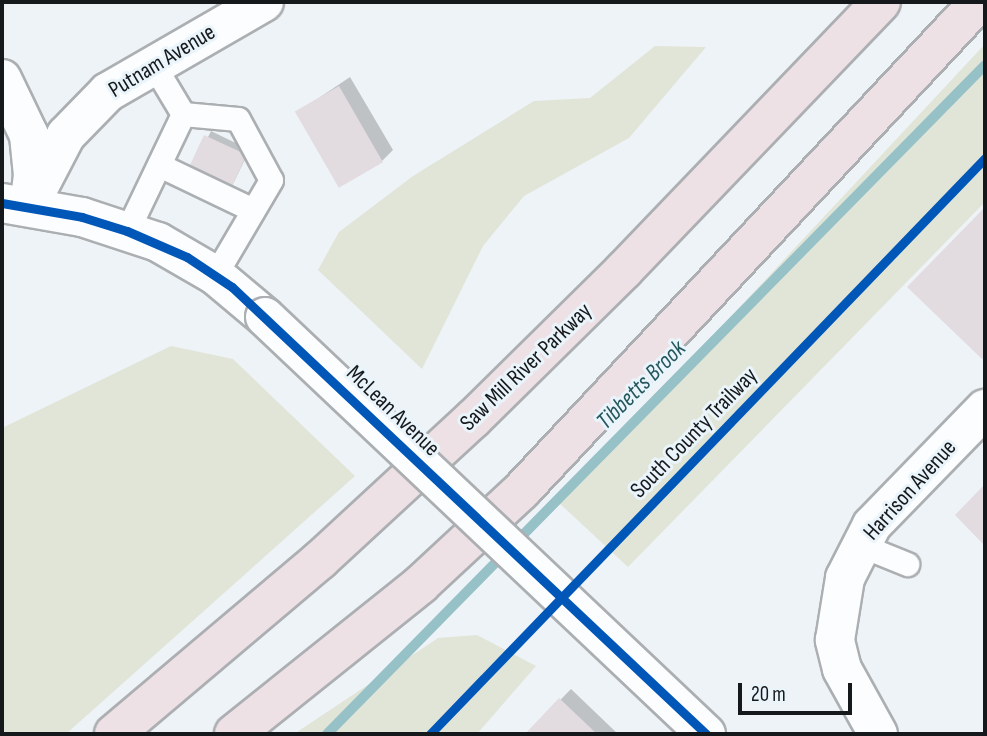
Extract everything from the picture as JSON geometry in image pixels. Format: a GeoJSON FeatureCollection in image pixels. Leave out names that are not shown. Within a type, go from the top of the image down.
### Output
{"type":"FeatureCollection","features":[{"type":"Feature","properties":{"kind":"highway","name":"Saw Mill River Parkway"},"geometry":{"type":"LineString","coordinates":[[114,734],[320,560],[473,419],[633,261],[881,2]]}},
{"type":"Feature","properties":{"kind":"highway"},"geometry":{"type":"LineString","coordinates":[[234,734],[421,584],[522,490],[979,2]]}},
{"type":"Feature","properties":{"kind":"street","name":"Putnam Avenue"},"geometry":{"type":"LineString","coordinates":[[15,205],[78,120],[108,92],[264,2]]}},
{"type":"Feature","properties":{"kind":"street"},"geometry":{"type":"LineString","coordinates":[[2,79],[29,135],[33,175],[15,205]]}},
{"type":"Feature","properties":{"kind":"street","name":"McLean Avenue"},"geometry":{"type":"LineString","coordinates":[[15,205],[127,231],[215,275],[265,317],[706,734]]}},
{"type":"Feature","properties":{"kind":"street","name":"Harrison Avenue"},"geometry":{"type":"LineString","coordinates":[[878,734],[842,669],[835,640],[845,578],[872,525],[985,409]]}},
{"type":"Feature","properties":{"kind":"lane"},"geometry":{"type":"LineString","coordinates":[[153,64],[183,114]]}},
{"type":"Feature","properties":{"kind":"lane"},"geometry":{"type":"LineString","coordinates":[[127,231],[183,114]]}},
{"type":"Feature","properties":{"kind":"lane"},"geometry":{"type":"LineString","coordinates":[[183,114],[238,119],[271,180],[215,275]]}},
{"type":"Feature","properties":{"kind":"lane"},"geometry":{"type":"LineString","coordinates":[[159,165],[253,210]]}},
{"type":"Feature","properties":{"kind":"lane"},"geometry":{"type":"LineString","coordinates":[[860,545],[907,564]]}},
{"type":"Feature","properties":{"kind":"shaded area"},"geometry":{"type":"Polygon","coordinates":[[[985,44],[985,202],[628,567],[558,502],[985,44]]]}},
{"type":"Feature","properties":{"kind":"shaded area"},"geometry":{"type":"Polygon","coordinates":[[[655,46],[706,47],[629,138],[524,196],[483,246],[422,369],[318,270],[339,232],[413,176],[534,101],[590,98],[655,46]]]}},
{"type":"Feature","properties":{"kind":"shaded area"},"geometry":{"type":"Polygon","coordinates":[[[171,346],[233,359],[355,476],[66,734],[2,734],[2,428],[171,346]]]}},
{"type":"Feature","properties":{"kind":"shaded area"},"geometry":{"type":"Polygon","coordinates":[[[477,635],[536,666],[477,734],[294,734],[438,638],[477,635]]]}},
{"type":"Feature","properties":{"kind":"building"},"geometry":{"type":"Polygon","coordinates":[[[339,86],[383,162],[339,188],[295,112],[339,86]]]}},
{"type":"Feature","properties":{"kind":"building"},"geometry":{"type":"Polygon","coordinates":[[[204,135],[247,155],[230,190],[188,170],[204,135]]]}},
{"type":"Feature","properties":{"kind":"building"},"geometry":{"type":"Polygon","coordinates":[[[985,207],[985,356],[982,359],[907,287],[985,207]]]}},
{"type":"Feature","properties":{"kind":"building"},"geometry":{"type":"Polygon","coordinates":[[[985,484],[985,546],[955,515],[985,484]]]}},
{"type":"Feature","properties":{"kind":"building"},"geometry":{"type":"Polygon","coordinates":[[[559,698],[597,734],[525,734],[559,698]]]}},
{"type":"Feature","properties":{"kind":"waterway","name":"Tibbetts Brook"},"geometry":{"type":"LineString","coordinates":[[327,734],[985,65]]}},
{"type":"Feature","properties":{"kind":"cycle path","name":"South County Trailway"},"geometry":{"type":"LineString","coordinates":[[430,734],[985,158]]}},
{"type":"Feature","properties":{"kind":"cycle path"},"geometry":{"type":"LineString","coordinates":[[2,203],[82,217],[127,231],[187,257],[232,287],[706,734]]}}]}
